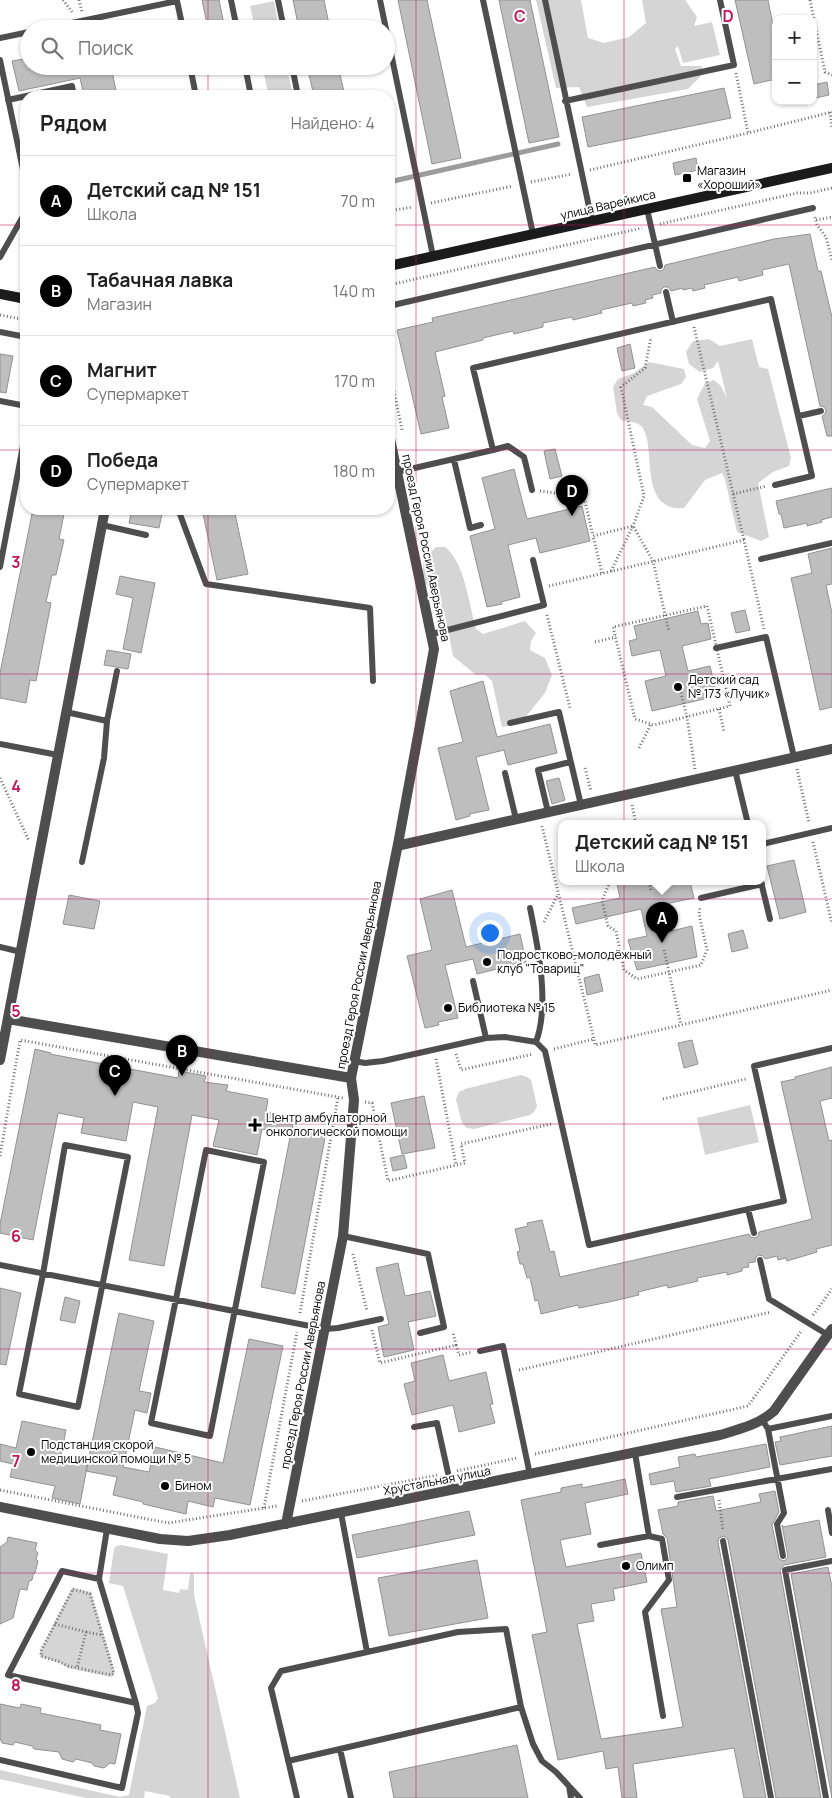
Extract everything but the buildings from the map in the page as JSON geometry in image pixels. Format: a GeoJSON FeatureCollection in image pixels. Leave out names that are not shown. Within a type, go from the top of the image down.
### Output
{"type":"FeatureCollection","features":[{"type":"Feature","properties":{"kind":"main road","name":"улица Варейкиса"},"geometry":{"type":"LineString","coordinates":[[395,265],[832,168]]}},
{"type":"Feature","properties":{"kind":"main road"},"geometry":{"type":"LineString","coordinates":[[0,294],[20,298]]}},
{"type":"Feature","properties":{"kind":"street","name":"проезд Героя России Аверьянова"},"geometry":{"type":"LineString","coordinates":[[286,1524],[344,1236],[354,1100],[351,1078],[398,844],[434,649],[395,462]]}},
{"type":"Feature","properties":{"kind":"street"},"geometry":{"type":"LineString","coordinates":[[0,1060],[104,515]]}},
{"type":"Feature","properties":{"kind":"street"},"geometry":{"type":"LineString","coordinates":[[398,844],[832,749]]}},
{"type":"Feature","properties":{"kind":"street"},"geometry":{"type":"LineString","coordinates":[[8,1019],[351,1078]]}},
{"type":"Feature","properties":{"kind":"street","name":"Хрустальная улица"},"geometry":{"type":"LineString","coordinates":[[0,1507],[160,1539],[188,1541],[230,1536],[635,1453],[765,1425],[830,1332]]}},
{"type":"Feature","properties":{"kind":"lane"},"geometry":{"type":"LineString","coordinates":[[231,0],[235,20]]}},
{"type":"Feature","properties":{"kind":"lane"},"geometry":{"type":"LineString","coordinates":[[278,0],[282,20]]}},
{"type":"Feature","properties":{"kind":"lane"},"geometry":{"type":"LineString","coordinates":[[380,0],[384,20]]}},
{"type":"Feature","properties":{"kind":"lane"},"geometry":{"type":"LineString","coordinates":[[483,0],[533,234]]}},
{"type":"Feature","properties":{"kind":"lane"},"geometry":{"type":"LineString","coordinates":[[545,0],[592,221]]}},
{"type":"Feature","properties":{"kind":"lane"},"geometry":{"type":"LineString","coordinates":[[566,101],[734,65],[720,0]]}},
{"type":"Feature","properties":{"kind":"lane"},"geometry":{"type":"LineString","coordinates":[[86,20],[177,1],[181,20]]}},
{"type":"Feature","properties":{"kind":"lane"},"geometry":{"type":"LineString","coordinates":[[0,38],[20,34]]}},
{"type":"Feature","properties":{"kind":"lane"},"geometry":{"type":"LineString","coordinates":[[0,60],[20,154]]}},
{"type":"Feature","properties":{"kind":"lane"},"geometry":{"type":"LineString","coordinates":[[395,73],[433,256]]}},
{"type":"Feature","properties":{"kind":"lane"},"geometry":{"type":"LineString","coordinates":[[192,75],[195,90]]}},
{"type":"Feature","properties":{"kind":"lane"},"geometry":{"type":"LineString","coordinates":[[247,75],[251,90]]}},
{"type":"Feature","properties":{"kind":"lane"},"geometry":{"type":"LineString","coordinates":[[294,75],[297,90]]}},
{"type":"Feature","properties":{"kind":"lane"},"geometry":{"type":"LineString","coordinates":[[54,90],[72,86],[73,90]]}},
{"type":"Feature","properties":{"kind":"lane"},"geometry":{"type":"LineString","coordinates":[[8,100],[20,97]]}},
{"type":"Feature","properties":{"kind":"lane"},"geometry":{"type":"LineString","coordinates":[[647,208],[660,266]]}},
{"type":"Feature","properties":{"kind":"lane"},"geometry":{"type":"LineString","coordinates":[[395,305],[813,208]]}},
{"type":"Feature","properties":{"kind":"lane"},"geometry":{"type":"LineString","coordinates":[[0,258],[20,222]]}},
{"type":"Feature","properties":{"kind":"lane"},"geometry":{"type":"LineString","coordinates":[[666,292],[673,322]]}},
{"type":"Feature","properties":{"kind":"lane"},"geometry":{"type":"LineString","coordinates":[[493,450],[473,368],[771,299],[812,476],[775,485]]}},
{"type":"Feature","properties":{"kind":"lane"},"geometry":{"type":"LineString","coordinates":[[0,332],[20,336]]}},
{"type":"Feature","properties":{"kind":"lane"},"geometry":{"type":"LineString","coordinates":[[0,401],[20,405]]}},
{"type":"Feature","properties":{"kind":"lane"},"geometry":{"type":"LineString","coordinates":[[799,416],[821,411]]}},
{"type":"Feature","properties":{"kind":"lane"},"geometry":{"type":"LineString","coordinates":[[397,472],[508,446],[524,457],[532,490]]}},
{"type":"Feature","properties":{"kind":"lane"},"geometry":{"type":"LineString","coordinates":[[454,460],[470,528],[481,525]]}},
{"type":"Feature","properties":{"kind":"lane"},"geometry":{"type":"LineString","coordinates":[[0,567],[20,462]]}},
{"type":"Feature","properties":{"kind":"lane"},"geometry":{"type":"LineString","coordinates":[[180,515],[206,584],[370,608],[373,681]]}},
{"type":"Feature","properties":{"kind":"lane"},"geometry":{"type":"LineString","coordinates":[[102,525],[146,535]]}},
{"type":"Feature","properties":{"kind":"lane"},"geometry":{"type":"LineString","coordinates":[[761,559],[832,543]]}},
{"type":"Feature","properties":{"kind":"lane"},"geometry":{"type":"LineString","coordinates":[[432,634],[544,605],[533,560]]}},
{"type":"Feature","properties":{"kind":"lane"},"geometry":{"type":"LineString","coordinates":[[716,648],[766,637],[794,757]]}},
{"type":"Feature","properties":{"kind":"lane"},"geometry":{"type":"LineString","coordinates":[[82,862],[104,758],[107,721],[117,671]]}},
{"type":"Feature","properties":{"kind":"lane"},"geometry":{"type":"LineString","coordinates":[[66,712],[107,721]]}},
{"type":"Feature","properties":{"kind":"lane"},"geometry":{"type":"LineString","coordinates":[[510,723],[558,712],[581,805]]}},
{"type":"Feature","properties":{"kind":"lane"},"geometry":{"type":"LineString","coordinates":[[0,744],[58,755]]}},
{"type":"Feature","properties":{"kind":"lane"},"geometry":{"type":"LineString","coordinates":[[543,813],[538,770],[570,762]]}},
{"type":"Feature","properties":{"kind":"lane"},"geometry":{"type":"LineString","coordinates":[[735,770],[747,820]]}},
{"type":"Feature","properties":{"kind":"lane"},"geometry":{"type":"LineString","coordinates":[[505,773],[516,819]]}},
{"type":"Feature","properties":{"kind":"lane"},"geometry":{"type":"LineString","coordinates":[[766,843],[832,828]]}},
{"type":"Feature","properties":{"kind":"lane"},"geometry":{"type":"LineString","coordinates":[[700,898],[754,885]]}},
{"type":"Feature","properties":{"kind":"lane"},"geometry":{"type":"LineString","coordinates":[[762,885],[770,919]]}},
{"type":"Feature","properties":{"kind":"lane"},"geometry":{"type":"LineString","coordinates":[[530,908],[540,958],[543,999],[541,1029],[536,1042]]}},
{"type":"Feature","properties":{"kind":"lane"},"geometry":{"type":"LineString","coordinates":[[0,948],[21,952]]}},
{"type":"Feature","properties":{"kind":"lane"},"geometry":{"type":"LineString","coordinates":[[473,981],[486,1038]]}},
{"type":"Feature","properties":{"kind":"lane"},"geometry":{"type":"LineString","coordinates":[[354,1061],[365,1063],[384,1061],[486,1038],[505,1037],[536,1042],[545,1051],[589,1245],[784,1201],[754,1066],[832,1048]]}},
{"type":"Feature","properties":{"kind":"lane"},"geometry":{"type":"LineString","coordinates":[[65,1145],[128,1157],[102,1285],[78,1407],[19,1394],[43,1274],[65,1145]]}},
{"type":"Feature","properties":{"kind":"lane"},"geometry":{"type":"LineString","coordinates":[[206,1150],[264,1162],[236,1311],[210,1436],[151,1423],[206,1150]]}},
{"type":"Feature","properties":{"kind":"lane"},"geometry":{"type":"LineString","coordinates":[[748,1209],[754,1233]]}},
{"type":"Feature","properties":{"kind":"lane"},"geometry":{"type":"LineString","coordinates":[[344,1236],[428,1254],[444,1326],[420,1332]]}},
{"type":"Feature","properties":{"kind":"lane"},"geometry":{"type":"LineString","coordinates":[[760,1260],[769,1299],[808,1323],[830,1332]]}},
{"type":"Feature","properties":{"kind":"lane"},"geometry":{"type":"LineString","coordinates":[[0,1266],[324,1329],[381,1319]]}},
{"type":"Feature","properties":{"kind":"lane"},"geometry":{"type":"LineString","coordinates":[[480,1351],[503,1346],[530,1475]]}},
{"type":"Feature","properties":{"kind":"lane"},"geometry":{"type":"LineString","coordinates":[[783,1556],[777,1524],[784,1513],[778,1478],[765,1425],[832,1416]]}},
{"type":"Feature","properties":{"kind":"lane"},"geometry":{"type":"LineString","coordinates":[[414,1428],[437,1423],[452,1491]]}},
{"type":"Feature","properties":{"kind":"lane"},"geometry":{"type":"LineString","coordinates":[[635,1453],[649,1536]]}},
{"type":"Feature","properties":{"kind":"lane"},"geometry":{"type":"LineString","coordinates":[[676,1497],[832,1469]]}},
{"type":"Feature","properties":{"kind":"lane"},"geometry":{"type":"LineString","coordinates":[[828,1510],[832,1533]]}},
{"type":"Feature","properties":{"kind":"lane"},"geometry":{"type":"LineString","coordinates":[[341,1513],[368,1652]]}},
{"type":"Feature","properties":{"kind":"lane"},"geometry":{"type":"LineString","coordinates":[[0,1760],[122,1788],[138,1713],[99,1579],[107,1529]]}},
{"type":"Feature","properties":{"kind":"lane"},"geometry":{"type":"LineString","coordinates":[[600,1545],[649,1536],[662,1539],[669,1580],[645,1612],[662,1716]]}},
{"type":"Feature","properties":{"kind":"lane"},"geometry":{"type":"LineString","coordinates":[[723,1541],[771,1798]]}},
{"type":"Feature","properties":{"kind":"lane"},"geometry":{"type":"LineString","coordinates":[[826,1798],[785,1570],[832,1561]]}},
{"type":"Feature","properties":{"kind":"lane"},"geometry":{"type":"LineString","coordinates":[[99,1579],[62,1571],[8,1675],[136,1703]]}},
{"type":"Feature","properties":{"kind":"lane"},"geometry":{"type":"LineString","coordinates":[[297,1798],[271,1688],[281,1671],[458,1632],[506,1629],[521,1706],[533,1744],[542,1761],[556,1772],[580,1798]]}},
{"type":"Feature","properties":{"kind":"lane"},"geometry":{"type":"LineString","coordinates":[[288,1761],[521,1706]]}},
{"type":"Feature","properties":{"kind":"lane"},"geometry":{"type":"LineString","coordinates":[[340,1749],[351,1798]]}},
{"type":"Feature","properties":{"kind":"lane"},"geometry":{"type":"LineString","coordinates":[[569,1786],[571,1798]]}},
{"type":"Feature","properties":{"kind":"path"},"geometry":{"type":"LineString","coordinates":[[810,0],[825,72],[832,75]]}},
{"type":"Feature","properties":{"kind":"path"},"geometry":{"type":"LineString","coordinates":[[734,65],[748,133]]}},
{"type":"Feature","properties":{"kind":"path"},"geometry":{"type":"LineString","coordinates":[[395,210],[581,172],[831,112],[832,127]]}},
{"type":"Feature","properties":{"kind":"path"},"geometry":{"type":"LineString","coordinates":[[395,284],[797,193],[810,193],[832,188]]}},
{"type":"Feature","properties":{"kind":"path"},"geometry":{"type":"LineString","coordinates":[[813,208],[817,224],[826,237],[832,260]]}},
{"type":"Feature","properties":{"kind":"path"},"geometry":{"type":"LineString","coordinates":[[816,220],[832,217]]}},
{"type":"Feature","properties":{"kind":"path"},"geometry":{"type":"LineString","coordinates":[[0,315],[20,319]]}},
{"type":"Feature","properties":{"kind":"path"},"geometry":{"type":"LineString","coordinates":[[692,317],[766,637]]}},
{"type":"Feature","properties":{"kind":"path"},"geometry":{"type":"LineString","coordinates":[[610,572],[633,526],[644,496],[621,387],[645,368],[653,326]]}},
{"type":"Feature","properties":{"kind":"path"},"geometry":{"type":"LineString","coordinates":[[395,395],[403,432]]}},
{"type":"Feature","properties":{"kind":"path"},"geometry":{"type":"LineString","coordinates":[[733,494],[775,485]]}},
{"type":"Feature","properties":{"kind":"path"},"geometry":{"type":"LineString","coordinates":[[532,490],[584,497],[602,574]]}},
{"type":"Feature","properties":{"kind":"path"},"geometry":{"type":"LineString","coordinates":[[593,536],[633,526]]}},
{"type":"Feature","properties":{"kind":"path"},"geometry":{"type":"LineString","coordinates":[[633,526],[653,561],[669,632]]}},
{"type":"Feature","properties":{"kind":"path"},"geometry":{"type":"LineString","coordinates":[[540,588],[744,540]]}},
{"type":"Feature","properties":{"kind":"path"},"geometry":{"type":"LineString","coordinates":[[544,605],[572,717]]}},
{"type":"Feature","properties":{"kind":"path"},"geometry":{"type":"LineString","coordinates":[[707,606],[730,706],[654,725],[635,719],[616,637],[613,627],[707,606]]}},
{"type":"Feature","properties":{"kind":"path"},"geometry":{"type":"LineString","coordinates":[[595,642],[616,637]]}},
{"type":"Feature","properties":{"kind":"path"},"geometry":{"type":"LineString","coordinates":[[680,689],[687,717],[695,769],[686,771]]}},
{"type":"Feature","properties":{"kind":"path"},"geometry":{"type":"LineString","coordinates":[[719,709],[724,732]]}},
{"type":"Feature","properties":{"kind":"path"},"geometry":{"type":"LineString","coordinates":[[639,748],[651,724]]}},
{"type":"Feature","properties":{"kind":"path"},"geometry":{"type":"LineString","coordinates":[[584,764],[591,792]]}},
{"type":"Feature","properties":{"kind":"path"},"geometry":{"type":"LineString","coordinates":[[0,778],[30,842]]}},
{"type":"Feature","properties":{"kind":"path"},"geometry":{"type":"LineString","coordinates":[[629,794],[635,820]]}},
{"type":"Feature","properties":{"kind":"path"},"geometry":{"type":"LineString","coordinates":[[543,813],[558,894],[595,1045],[832,990]]}},
{"type":"Feature","properties":{"kind":"path"},"geometry":{"type":"LineString","coordinates":[[609,885],[602,900],[608,926],[616,931],[624,970],[637,979],[701,965],[707,950],[699,914],[700,898]]}},
{"type":"Feature","properties":{"kind":"path"},"geometry":{"type":"LineString","coordinates":[[650,885],[651,891]]}},
{"type":"Feature","properties":{"kind":"path"},"geometry":{"type":"LineString","coordinates":[[536,938],[558,894]]}},
{"type":"Feature","properties":{"kind":"path"},"geometry":{"type":"LineString","coordinates":[[664,950],[682,1026]]}},
{"type":"Feature","properties":{"kind":"path"},"geometry":{"type":"LineString","coordinates":[[449,1053],[456,1052],[461,1070],[594,1039]]}},
{"type":"Feature","properties":{"kind":"path"},"geometry":{"type":"LineString","coordinates":[[0,1156],[20,1040],[372,1103],[388,1180],[465,1163],[461,1144],[561,1122]]}},
{"type":"Feature","properties":{"kind":"path"},"geometry":{"type":"LineString","coordinates":[[427,1058],[442,1055]]}},
{"type":"Feature","properties":{"kind":"path"},"geometry":{"type":"LineString","coordinates":[[436,1056],[456,1165]]}},
{"type":"Feature","properties":{"kind":"path"},"geometry":{"type":"LineString","coordinates":[[663,1099],[756,1076]]}},
{"type":"Feature","properties":{"kind":"path"},"geometry":{"type":"LineString","coordinates":[[264,1508],[338,1097]]}},
{"type":"Feature","properties":{"kind":"path"},"geometry":{"type":"LineString","coordinates":[[352,1250],[370,1321]]}},
{"type":"Feature","properties":{"kind":"path"},"geometry":{"type":"LineString","coordinates":[[0,1490],[168,1523],[289,1504],[448,1473],[748,1406],[832,1289]]}},
{"type":"Feature","properties":{"kind":"path"},"geometry":{"type":"LineString","coordinates":[[509,1373],[784,1308]]}},
{"type":"Feature","properties":{"kind":"path"},"geometry":{"type":"LineString","coordinates":[[456,1345],[459,1355],[480,1351]]}},
{"type":"Feature","properties":{"kind":"path"},"geometry":{"type":"LineString","coordinates":[[717,1490],[723,1526],[723,1541]]}},
{"type":"Feature","properties":{"kind":"path"},"geometry":{"type":"LineString","coordinates":[[73,1590],[90,1594],[102,1635],[114,1672],[111,1675],[77,1668],[41,1656],[41,1651],[73,1590]]}},
{"type":"Feature","properties":{"kind":"path"},"geometry":{"type":"LineString","coordinates":[[55,1624],[102,1635]]}},
{"type":"Feature","properties":{"kind":"path"},"geometry":{"type":"LineString","coordinates":[[77,1668],[86,1632]]}},
{"type":"Feature","properties":{"kind":"shaded area"},"geometry":{"type":"Polygon","coordinates":[[[536,0],[581,0],[588,38],[604,43],[629,37],[646,23],[642,0],[685,0],[697,17],[694,26],[712,22],[720,55],[683,63],[678,46],[675,49],[681,66],[702,66],[701,76],[688,89],[587,107],[579,87],[556,88],[536,0]]]}},
{"type":"Feature","properties":{"kind":"shaded area"},"geometry":{"type":"Polygon","coordinates":[[[274,1],[277,20],[253,20],[250,6],[274,1]]]}},
{"type":"Feature","properties":{"kind":"shaded area"},"geometry":{"type":"Polygon","coordinates":[[[264,75],[289,75],[292,90],[268,90],[264,75]]]}},
{"type":"Feature","properties":{"kind":"shaded area"},"geometry":{"type":"Polygon","coordinates":[[[709,339],[720,346],[752,339],[759,367],[768,369],[791,458],[789,466],[773,472],[758,483],[769,537],[761,541],[737,532],[722,473],[705,480],[684,508],[669,506],[659,499],[651,474],[645,433],[640,425],[621,420],[617,413],[613,387],[618,379],[634,373],[649,362],[684,369],[686,377],[681,384],[647,396],[643,405],[652,407],[692,445],[705,448],[710,441],[697,399],[705,383],[714,380],[721,386],[727,398],[718,361],[713,368],[700,372],[689,364],[686,352],[693,341],[709,339]]]}},
{"type":"Feature","properties":{"kind":"shaded area"},"geometry":{"type":"Polygon","coordinates":[[[436,547],[445,547],[452,554],[462,573],[476,629],[483,634],[525,621],[536,633],[531,641],[530,650],[545,658],[552,675],[545,693],[520,724],[502,727],[492,681],[485,675],[476,675],[453,656],[444,610],[423,580],[423,560],[436,547]]]}},
{"type":"Feature","properties":{"kind":"shaded area"},"geometry":{"type":"Polygon","coordinates":[[[521,1075],[531,1080],[537,1106],[534,1112],[530,1115],[474,1129],[467,1128],[462,1123],[456,1099],[459,1092],[521,1075]]]}},
{"type":"Feature","properties":{"kind":"shaded area"},"geometry":{"type":"Polygon","coordinates":[[[750,1105],[759,1142],[705,1155],[697,1118],[750,1105]]]}},
{"type":"Feature","properties":{"kind":"shaded area"},"geometry":{"type":"Polygon","coordinates":[[[121,1545],[168,1554],[163,1590],[179,1593],[180,1589],[188,1590],[190,1573],[194,1574],[194,1595],[240,1798],[170,1798],[170,1796],[145,1791],[144,1798],[86,1798],[0,1779],[0,1770],[120,1797],[129,1795],[147,1706],[155,1703],[158,1698],[123,1586],[109,1583],[114,1549],[116,1546],[121,1545]]]}},
{"type":"Feature","properties":{"kind":"shaded area"},"geometry":{"type":"Polygon","coordinates":[[[72,1588],[91,1592],[115,1673],[112,1677],[68,1668],[60,1663],[40,1657],[40,1651],[72,1588]]]}},
{"type":"Feature","properties":{"kind":"waterway"},"geometry":{"type":"LineString","coordinates":[[395,181],[558,144]]}},
{"type":"Feature","properties":{"kind":"place","name":"Магазин «Хороший»"},"geometry":{"type":"Point","coordinates":[687,178]}},
{"type":"Feature","properties":{"kind":"place","name":"Победа"},"geometry":{"type":"Point","coordinates":[572,516]}},
{"type":"Feature","properties":{"kind":"place","name":"Детский сад № 173 «Лучик»"},"geometry":{"type":"Point","coordinates":[678,687]}},
{"type":"Feature","properties":{"kind":"place","name":"Детский сад № 151"},"geometry":{"type":"Point","coordinates":[662,943]}},
{"type":"Feature","properties":{"kind":"place","name":"Подростково-молодёжный клуб \"Товарищ\""},"geometry":{"type":"Point","coordinates":[487,962]}},
{"type":"Feature","properties":{"kind":"place","name":"Библиотека № 15"},"geometry":{"type":"Point","coordinates":[448,1008]}},
{"type":"Feature","properties":{"kind":"place","name":"Табачная лавка"},"geometry":{"type":"Point","coordinates":[182,1076]}},
{"type":"Feature","properties":{"kind":"place","name":"Магнит"},"geometry":{"type":"Point","coordinates":[115,1096]}},
{"type":"Feature","properties":{"kind":"place","name":"Центр амбулаторной онкологической помощи"},"geometry":{"type":"Point","coordinates":[255,1125]}},
{"type":"Feature","properties":{"kind":"place","name":"Подстанция скорой медицинской помощи № 5"},"geometry":{"type":"Point","coordinates":[31,1452]}},
{"type":"Feature","properties":{"kind":"place","name":"Бином"},"geometry":{"type":"Point","coordinates":[165,1486]}},
{"type":"Feature","properties":{"kind":"place","name":"Олимп"},"geometry":{"type":"Point","coordinates":[626,1566]}}]}
